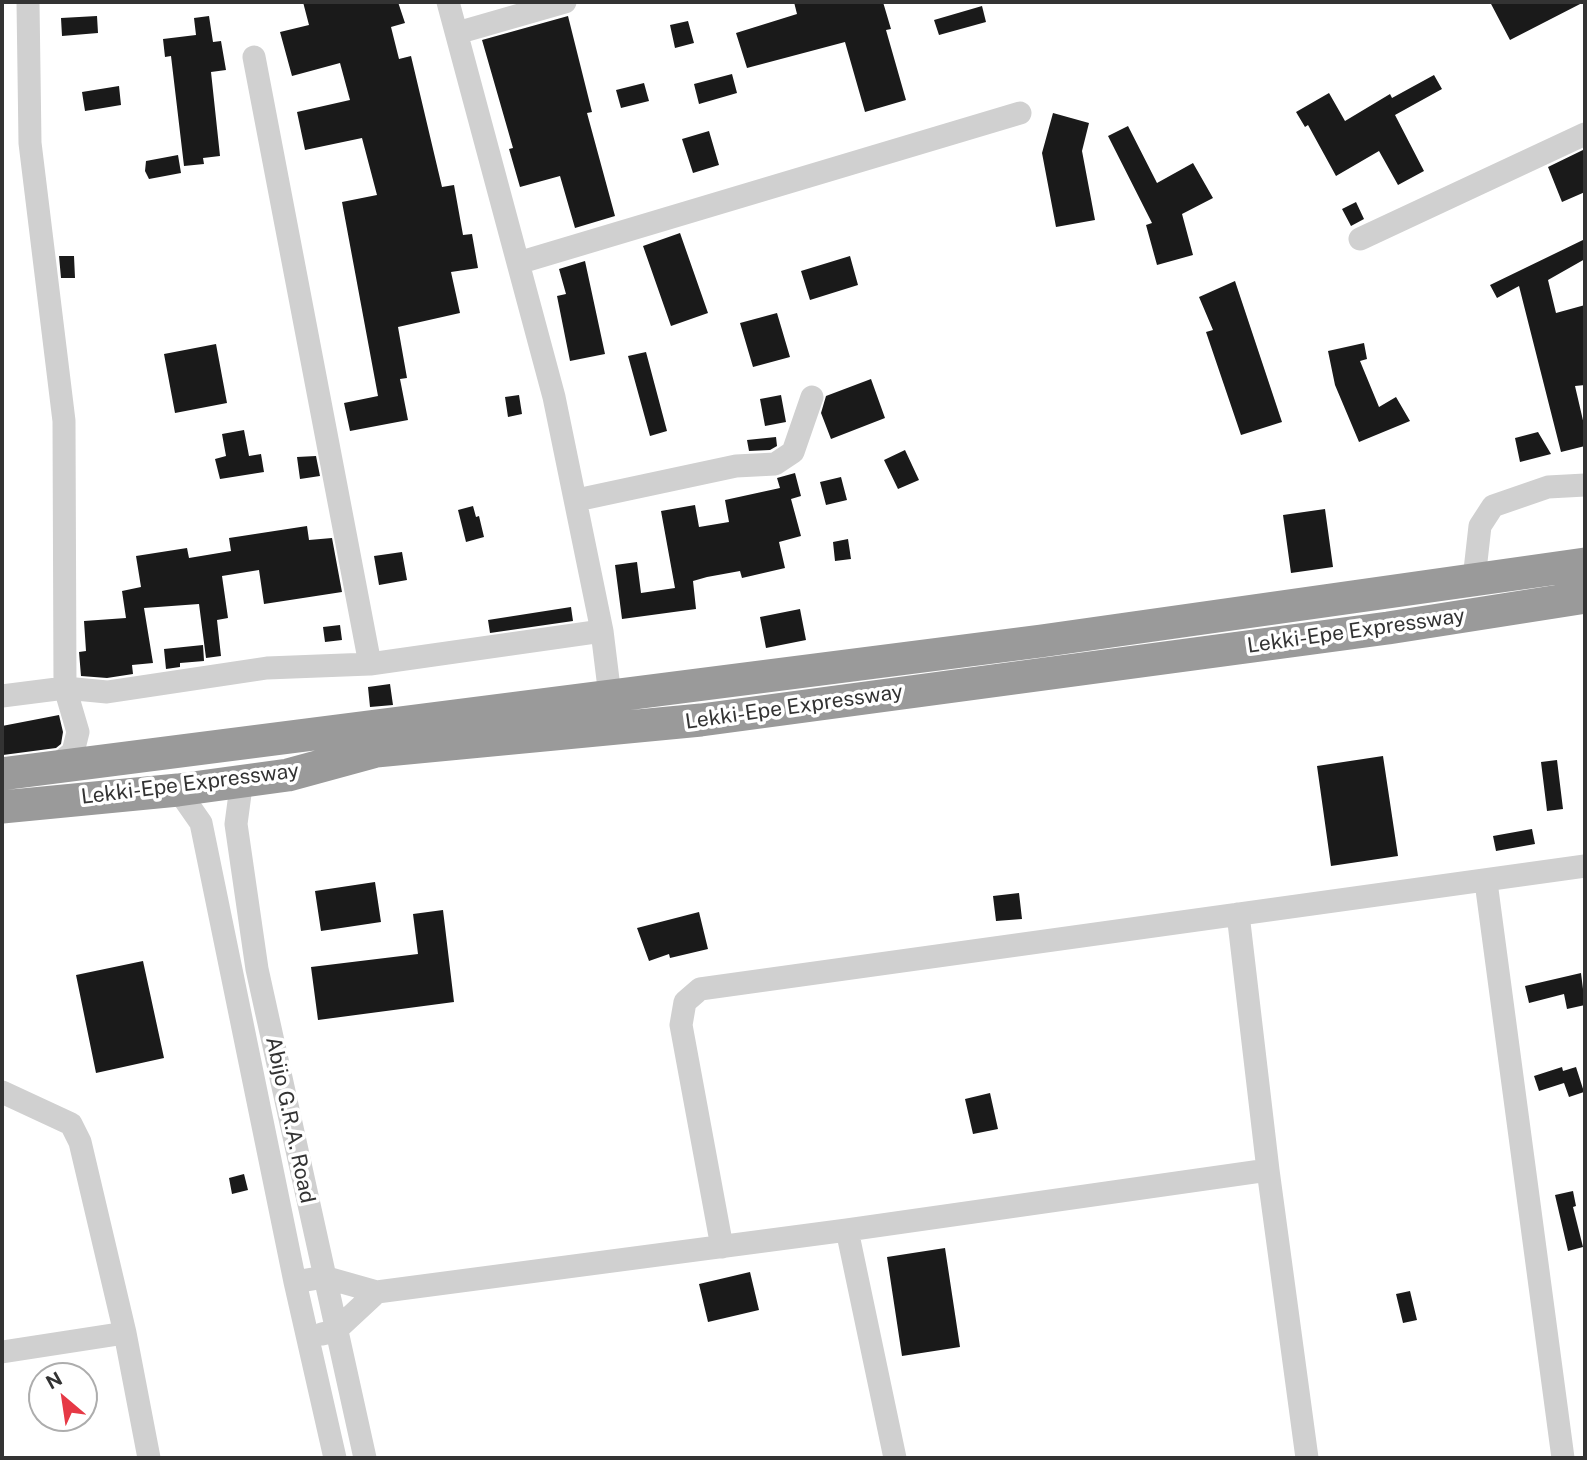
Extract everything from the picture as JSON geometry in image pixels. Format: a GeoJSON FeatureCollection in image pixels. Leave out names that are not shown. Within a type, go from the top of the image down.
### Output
{"type":"FeatureCollection","features":[{"type":"Feature","properties":{"kind":"highway","name":"Lekki-Epe Expressway"},"geometry":{"type":"LineString","coordinates":[[2,774],[1098,632],[1585,564]]}},
{"type":"Feature","properties":{"kind":"highway","name":"Lekki-Epe Expressway"},"geometry":{"type":"LineString","coordinates":[[2,807],[288,775],[376,751],[701,720],[1103,664],[1388,628],[1585,597]]}},
{"type":"Feature","properties":{"kind":"highway"},"geometry":{"type":"LineString","coordinates":[[1098,632],[1103,664]]}},
{"type":"Feature","properties":{"kind":"street"},"geometry":{"type":"LineString","coordinates":[[29,2],[30,143],[64,421],[65,688],[78,732],[72,752],[52,768]]}},
{"type":"Feature","properties":{"kind":"street"},"geometry":{"type":"LineString","coordinates":[[448,2],[554,397],[602,631],[610,696]]}},
{"type":"Feature","properties":{"kind":"street"},"geometry":{"type":"LineString","coordinates":[[457,33],[565,2]]}},
{"type":"Feature","properties":{"kind":"street"},"geometry":{"type":"LineString","coordinates":[[254,57],[370,664]]}},
{"type":"Feature","properties":{"kind":"street"},"geometry":{"type":"LineString","coordinates":[[518,263],[1020,113]]}},
{"type":"Feature","properties":{"kind":"street"},"geometry":{"type":"LineString","coordinates":[[1360,239],[1585,134]]}},
{"type":"Feature","properties":{"kind":"street"},"geometry":{"type":"LineString","coordinates":[[577,500],[736,466],[775,464],[793,452],[812,397]]}},
{"type":"Feature","properties":{"kind":"street"},"geometry":{"type":"LineString","coordinates":[[1474,579],[1480,526],[1493,506],[1548,487],[1585,485]]}},
{"type":"Feature","properties":{"kind":"street"},"geometry":{"type":"LineString","coordinates":[[2,696],[65,688],[107,692],[267,668],[370,664],[602,631]]}},
{"type":"Feature","properties":{"kind":"street","name":"Abijo G.R.A. Road"},"geometry":{"type":"LineString","coordinates":[[242,779],[236,824],[257,969],[365,1458]]}},
{"type":"Feature","properties":{"kind":"street","name":"Abijo G.R.A. Road"},"geometry":{"type":"LineString","coordinates":[[178,789],[201,823],[295,1282],[335,1458]]}},
{"type":"Feature","properties":{"kind":"street"},"geometry":{"type":"LineString","coordinates":[[722,1247],[681,1025],[685,1002],[700,989],[1486,882],[1585,866]]}},
{"type":"Feature","properties":{"kind":"street"},"geometry":{"type":"LineString","coordinates":[[1486,882],[1563,1458]]}},
{"type":"Feature","properties":{"kind":"street"},"geometry":{"type":"LineString","coordinates":[[1238,914],[1268,1170],[1307,1458]]}},
{"type":"Feature","properties":{"kind":"street"},"geometry":{"type":"LineString","coordinates":[[2,1092],[32,1108],[50,1111],[71,1124],[80,1142],[125,1333],[149,1458]]}},
{"type":"Feature","properties":{"kind":"street"},"geometry":{"type":"LineString","coordinates":[[295,1282],[324,1277],[377,1292],[847,1230],[1268,1170]]}},
{"type":"Feature","properties":{"kind":"street"},"geometry":{"type":"LineString","coordinates":[[847,1230],[895,1458]]}},
{"type":"Feature","properties":{"kind":"street"},"geometry":{"type":"LineString","coordinates":[[307,1337],[335,1331],[377,1292]]}},
{"type":"Feature","properties":{"kind":"street"},"geometry":{"type":"LineString","coordinates":[[2,1352],[125,1333]]}},
{"type":"Feature","properties":{"kind":"building"},"geometry":{"type":"Polygon","coordinates":[[[303,2],[398,2],[405,23],[391,27],[399,59],[411,56],[442,187],[454,185],[463,235],[472,234],[478,268],[451,272],[460,313],[398,327],[407,378],[400,379],[408,420],[350,431],[344,403],[378,396],[342,202],[377,195],[362,138],[305,150],[297,112],[350,100],[340,63],[292,76],[280,32],[309,25],[303,2]]]}},
{"type":"Feature","properties":{"kind":"building"},"geometry":{"type":"Polygon","coordinates":[[[794,2],[883,2],[891,29],[886,30],[906,100],[865,112],[845,42],[747,68],[736,33],[797,14],[794,2]]]}},
{"type":"Feature","properties":{"kind":"building"},"geometry":{"type":"Polygon","coordinates":[[[1490,2],[1584,2],[1510,40],[1490,2]]]}},
{"type":"Feature","properties":{"kind":"building"},"geometry":{"type":"Polygon","coordinates":[[[982,6],[986,22],[939,35],[934,20],[982,6]]]}},
{"type":"Feature","properties":{"kind":"building"},"geometry":{"type":"Polygon","coordinates":[[[97,16],[98,33],[62,36],[61,18],[97,16]]]}},
{"type":"Feature","properties":{"kind":"building"},"geometry":{"type":"Polygon","coordinates":[[[209,16],[213,42],[221,41],[226,70],[211,72],[220,156],[203,158],[204,164],[184,166],[171,56],[165,57],[163,39],[196,35],[194,18],[209,16]]]}},
{"type":"Feature","properties":{"kind":"building"},"geometry":{"type":"Polygon","coordinates":[[[568,16],[592,112],[587,113],[615,216],[575,228],[560,176],[520,187],[509,149],[513,148],[482,40],[568,16]]]}},
{"type":"Feature","properties":{"kind":"building"},"geometry":{"type":"Polygon","coordinates":[[[688,21],[694,43],[675,48],[670,25],[688,21]]]}},
{"type":"Feature","properties":{"kind":"building"},"geometry":{"type":"Polygon","coordinates":[[[732,74],[737,93],[699,104],[694,84],[732,74]]]}},
{"type":"Feature","properties":{"kind":"building"},"geometry":{"type":"Polygon","coordinates":[[[1434,75],[1442,89],[1395,115],[1424,171],[1398,185],[1379,151],[1336,176],[1308,125],[1305,127],[1296,112],[1329,93],[1345,121],[1390,94],[1392,98],[1434,75]]]}},
{"type":"Feature","properties":{"kind":"building"},"geometry":{"type":"Polygon","coordinates":[[[644,83],[649,101],[621,108],[616,90],[644,83]]]}},
{"type":"Feature","properties":{"kind":"building"},"geometry":{"type":"Polygon","coordinates":[[[119,86],[121,105],[85,111],[82,92],[119,86]]]}},
{"type":"Feature","properties":{"kind":"building"},"geometry":{"type":"Polygon","coordinates":[[[1053,113],[1089,123],[1082,151],[1095,220],[1056,227],[1042,153],[1053,113]]]}},
{"type":"Feature","properties":{"kind":"building"},"geometry":{"type":"Polygon","coordinates":[[[1128,126],[1157,183],[1193,163],[1213,198],[1182,214],[1193,255],[1157,265],[1146,225],[1152,223],[1108,136],[1128,126]]]}},
{"type":"Feature","properties":{"kind":"building"},"geometry":{"type":"Polygon","coordinates":[[[709,131],[719,165],[693,173],[682,139],[709,131]]]}},
{"type":"Feature","properties":{"kind":"building"},"geometry":{"type":"Polygon","coordinates":[[[1585,149],[1585,192],[1562,202],[1548,167],[1585,149]]]}},
{"type":"Feature","properties":{"kind":"building"},"geometry":{"type":"Polygon","coordinates":[[[178,155],[181,173],[149,179],[145,171],[146,161],[178,155]]]}},
{"type":"Feature","properties":{"kind":"building"},"geometry":{"type":"Polygon","coordinates":[[[1356,202],[1364,219],[1351,226],[1342,209],[1356,202]]]}},
{"type":"Feature","properties":{"kind":"building"},"geometry":{"type":"Polygon","coordinates":[[[680,233],[708,313],[671,326],[643,246],[680,233]]]}},
{"type":"Feature","properties":{"kind":"building"},"geometry":{"type":"Polygon","coordinates":[[[1585,239],[1585,259],[1548,280],[1556,313],[1585,305],[1585,385],[1575,386],[1585,429],[1585,446],[1561,452],[1519,286],[1497,298],[1490,285],[1585,239]]]}},
{"type":"Feature","properties":{"kind":"building"},"geometry":{"type":"Polygon","coordinates":[[[59,256],[74,256],[75,278],[61,278],[59,256]]]}},
{"type":"Feature","properties":{"kind":"building"},"geometry":{"type":"Polygon","coordinates":[[[850,256],[858,285],[810,300],[801,271],[850,256]]]}},
{"type":"Feature","properties":{"kind":"building"},"geometry":{"type":"Polygon","coordinates":[[[585,261],[605,354],[570,361],[557,296],[566,294],[559,269],[585,261]]]}},
{"type":"Feature","properties":{"kind":"building"},"geometry":{"type":"Polygon","coordinates":[[[1235,281],[1282,422],[1241,435],[1206,332],[1213,330],[1199,297],[1235,281]]]}},
{"type":"Feature","properties":{"kind":"building"},"geometry":{"type":"Polygon","coordinates":[[[777,313],[790,357],[753,367],[740,323],[777,313]]]}},
{"type":"Feature","properties":{"kind":"building"},"geometry":{"type":"Polygon","coordinates":[[[1364,343],[1367,359],[1360,361],[1379,407],[1396,397],[1410,421],[1359,442],[1335,385],[1328,351],[1364,343]]]}},
{"type":"Feature","properties":{"kind":"building"},"geometry":{"type":"Polygon","coordinates":[[[216,344],[227,403],[175,413],[164,354],[216,344]]]}},
{"type":"Feature","properties":{"kind":"building"},"geometry":{"type":"Polygon","coordinates":[[[646,352],[667,431],[650,436],[628,356],[646,352]]]}},
{"type":"Feature","properties":{"kind":"building"},"geometry":{"type":"Polygon","coordinates":[[[871,379],[885,418],[831,439],[821,413],[826,396],[871,379]]]}},
{"type":"Feature","properties":{"kind":"building"},"geometry":{"type":"Polygon","coordinates":[[[519,395],[522,414],[508,417],[505,397],[519,395]]]}},
{"type":"Feature","properties":{"kind":"building"},"geometry":{"type":"Polygon","coordinates":[[[781,395],[786,422],[765,426],[760,399],[781,395]]]}},
{"type":"Feature","properties":{"kind":"building"},"geometry":{"type":"Polygon","coordinates":[[[244,430],[249,456],[261,454],[264,472],[220,479],[215,459],[226,456],[222,434],[244,430]]]}},
{"type":"Feature","properties":{"kind":"building"},"geometry":{"type":"Polygon","coordinates":[[[1538,432],[1551,454],[1520,462],[1515,438],[1538,432]]]}},
{"type":"Feature","properties":{"kind":"building"},"geometry":{"type":"Polygon","coordinates":[[[776,437],[777,446],[770,450],[749,451],[747,440],[776,437]]]}},
{"type":"Feature","properties":{"kind":"building"},"geometry":{"type":"Polygon","coordinates":[[[905,450],[919,480],[898,489],[884,460],[905,450]]]}},
{"type":"Feature","properties":{"kind":"building"},"geometry":{"type":"Polygon","coordinates":[[[316,456],[320,476],[300,479],[297,457],[316,456]]]}},
{"type":"Feature","properties":{"kind":"building"},"geometry":{"type":"Polygon","coordinates":[[[795,473],[801,496],[791,499],[801,536],[779,542],[785,568],[742,578],[740,571],[693,581],[696,609],[622,619],[615,565],[637,562],[641,593],[675,588],[661,511],[695,505],[699,527],[729,522],[725,500],[780,488],[777,478],[795,473]]]}},
{"type":"Feature","properties":{"kind":"building"},"geometry":{"type":"Polygon","coordinates":[[[841,477],[847,500],[826,505],[820,482],[841,477]]]}},
{"type":"Feature","properties":{"kind":"building"},"geometry":{"type":"Polygon","coordinates":[[[473,506],[476,517],[479,516],[484,537],[466,542],[458,510],[473,506]]]}},
{"type":"Feature","properties":{"kind":"building"},"geometry":{"type":"Polygon","coordinates":[[[1325,509],[1333,567],[1291,573],[1283,515],[1325,509]]]}},
{"type":"Feature","properties":{"kind":"building"},"geometry":{"type":"Polygon","coordinates":[[[307,526],[309,540],[332,538],[342,592],[264,604],[259,570],[222,576],[228,618],[217,620],[221,656],[206,658],[199,604],[144,608],[153,663],[132,665],[133,674],[107,678],[81,676],[79,652],[86,651],[84,621],[126,618],[122,591],[141,587],[136,556],[187,548],[189,558],[231,551],[229,538],[307,526]]]}},
{"type":"Feature","properties":{"kind":"building"},"geometry":{"type":"Polygon","coordinates":[[[848,539],[851,559],[835,561],[833,542],[848,539]]]}},
{"type":"Feature","properties":{"kind":"building"},"geometry":{"type":"Polygon","coordinates":[[[402,552],[407,580],[379,585],[374,556],[402,552]]]}},
{"type":"Feature","properties":{"kind":"building"},"geometry":{"type":"Polygon","coordinates":[[[571,607],[573,621],[490,633],[488,620],[571,607]]]}},
{"type":"Feature","properties":{"kind":"building"},"geometry":{"type":"Polygon","coordinates":[[[800,609],[806,640],[766,648],[760,617],[800,609]]]}},
{"type":"Feature","properties":{"kind":"building"},"geometry":{"type":"Polygon","coordinates":[[[340,625],[342,640],[325,642],[323,627],[340,625]]]}},
{"type":"Feature","properties":{"kind":"building"},"geometry":{"type":"Polygon","coordinates":[[[203,645],[204,661],[180,663],[180,667],[166,669],[164,649],[203,645]]]}},
{"type":"Feature","properties":{"kind":"building"},"geometry":{"type":"Polygon","coordinates":[[[390,684],[393,705],[370,707],[368,687],[390,684]]]}},
{"type":"Feature","properties":{"kind":"building"},"geometry":{"type":"Polygon","coordinates":[[[59,715],[63,732],[61,744],[56,748],[3,755],[2,726],[59,715]]]}},
{"type":"Feature","properties":{"kind":"building"},"geometry":{"type":"Polygon","coordinates":[[[1383,756],[1398,856],[1331,866],[1317,766],[1383,756]]]}},
{"type":"Feature","properties":{"kind":"building"},"geometry":{"type":"Polygon","coordinates":[[[1557,760],[1563,809],[1547,811],[1541,762],[1557,760]]]}},
{"type":"Feature","properties":{"kind":"building"},"geometry":{"type":"Polygon","coordinates":[[[1532,829],[1535,844],[1496,851],[1493,836],[1532,829]]]}},
{"type":"Feature","properties":{"kind":"building"},"geometry":{"type":"Polygon","coordinates":[[[375,882],[381,922],[321,931],[315,891],[375,882]]]}},
{"type":"Feature","properties":{"kind":"building"},"geometry":{"type":"Polygon","coordinates":[[[1019,893],[1022,919],[996,921],[993,896],[1019,893]]]}},
{"type":"Feature","properties":{"kind":"building"},"geometry":{"type":"Polygon","coordinates":[[[443,910],[454,1002],[318,1020],[311,967],[418,954],[413,914],[443,910]]]}},
{"type":"Feature","properties":{"kind":"building"},"geometry":{"type":"Polygon","coordinates":[[[699,912],[708,949],[670,958],[669,954],[649,961],[637,928],[699,912]]]}},
{"type":"Feature","properties":{"kind":"building"},"geometry":{"type":"Polygon","coordinates":[[[143,961],[164,1058],[96,1073],[76,975],[143,961]]]}},
{"type":"Feature","properties":{"kind":"building"},"geometry":{"type":"Polygon","coordinates":[[[1581,973],[1585,1005],[1567,1009],[1564,994],[1529,1003],[1525,986],[1581,973]]]}},
{"type":"Feature","properties":{"kind":"building"},"geometry":{"type":"Polygon","coordinates":[[[1562,1067],[1563,1071],[1576,1067],[1584,1092],[1569,1097],[1564,1083],[1539,1091],[1534,1076],[1562,1067]]]}},
{"type":"Feature","properties":{"kind":"building"},"geometry":{"type":"Polygon","coordinates":[[[990,1093],[998,1129],[973,1134],[965,1099],[990,1093]]]}},
{"type":"Feature","properties":{"kind":"building"},"geometry":{"type":"Polygon","coordinates":[[[244,1174],[248,1190],[232,1194],[229,1178],[244,1174]]]}},
{"type":"Feature","properties":{"kind":"building"},"geometry":{"type":"Polygon","coordinates":[[[1573,1191],[1576,1206],[1573,1207],[1583,1247],[1568,1251],[1555,1195],[1573,1191]]]}},
{"type":"Feature","properties":{"kind":"building"},"geometry":{"type":"Polygon","coordinates":[[[945,1248],[960,1347],[902,1356],[887,1257],[945,1248]]]}},
{"type":"Feature","properties":{"kind":"building"},"geometry":{"type":"Polygon","coordinates":[[[750,1272],[759,1310],[708,1322],[699,1284],[750,1272]]]}},
{"type":"Feature","properties":{"kind":"building"},"geometry":{"type":"Polygon","coordinates":[[[1410,1291],[1417,1320],[1403,1323],[1396,1294],[1410,1291]]]}}]}
